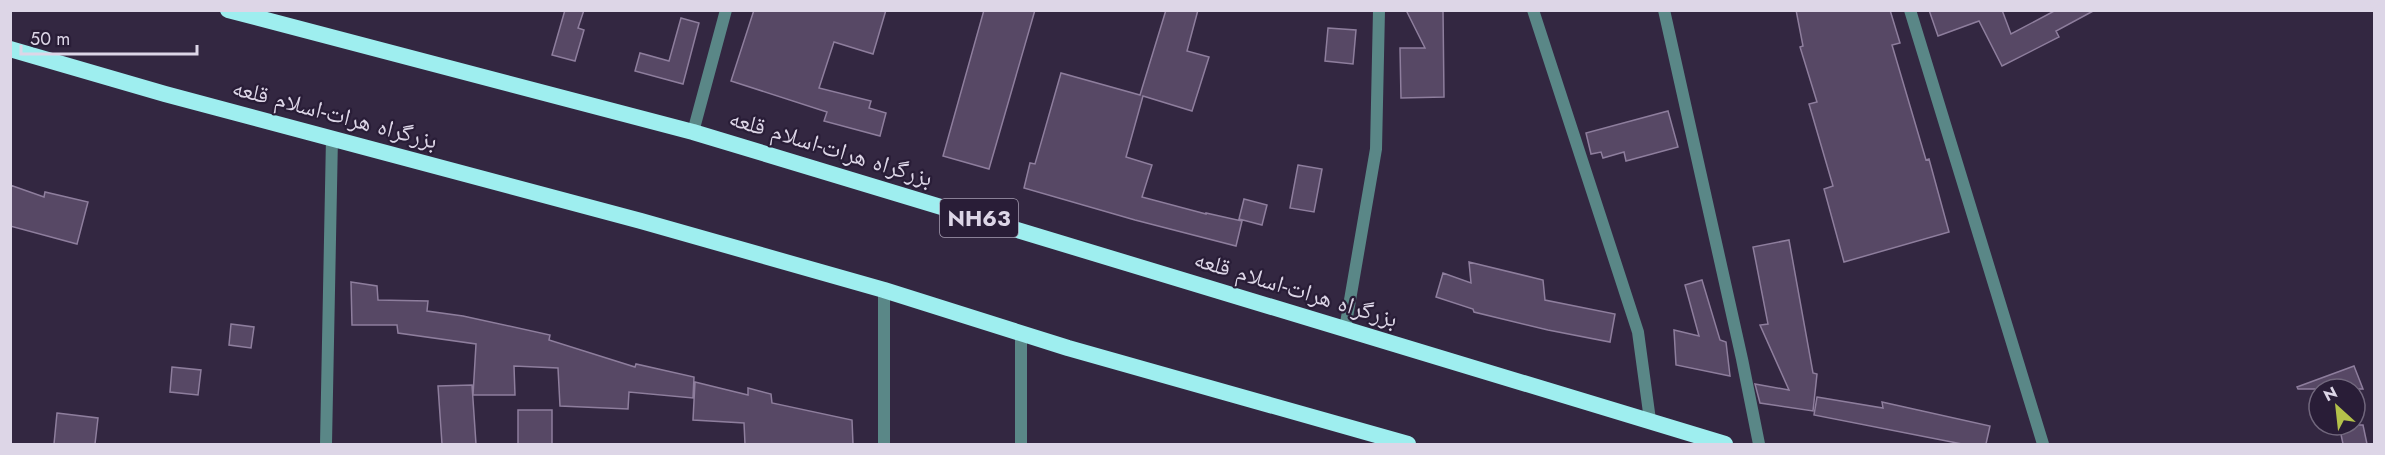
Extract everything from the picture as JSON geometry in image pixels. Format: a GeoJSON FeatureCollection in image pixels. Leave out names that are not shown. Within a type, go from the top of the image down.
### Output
{"type":"FeatureCollection","features":[{"type":"Feature","properties":{"kind":"highway","name":"بزرگراه هرات-اسلام قلعه"},"geometry":{"type":"LineString","coordinates":[[228,10],[693,132],[1725,444]]}},
{"type":"Feature","properties":{"kind":"highway","name":"بزرگراه هرات-اسلام قلعه"},"geometry":{"type":"LineString","coordinates":[[12,52],[884,290],[1079,351],[1408,444]]}},
{"type":"Feature","properties":{"kind":"street"},"geometry":{"type":"LineString","coordinates":[[693,132],[726,10]]}},
{"type":"Feature","properties":{"kind":"street"},"geometry":{"type":"LineString","coordinates":[[1345,329],[1376,149],[1379,10]]}},
{"type":"Feature","properties":{"kind":"street"},"geometry":{"type":"LineString","coordinates":[[1533,10],[1638,332],[1650,420]]}},
{"type":"Feature","properties":{"kind":"street"},"geometry":{"type":"LineString","coordinates":[[1664,10],[1759,444]]}},
{"type":"Feature","properties":{"kind":"street"},"geometry":{"type":"LineString","coordinates":[[1910,10],[2043,444]]}},
{"type":"Feature","properties":{"kind":"street"},"geometry":{"type":"LineString","coordinates":[[326,444],[332,138]]}},
{"type":"Feature","properties":{"kind":"street"},"geometry":{"type":"LineString","coordinates":[[884,290],[884,444]]}},
{"type":"Feature","properties":{"kind":"street"},"geometry":{"type":"LineString","coordinates":[[1021,332],[1021,444]]}},
{"type":"Feature","properties":{"kind":"building"},"geometry":{"type":"Polygon","coordinates":[[[565,10],[584,10],[578,28],[584,30],[575,61],[552,55],[565,10]]]}},
{"type":"Feature","properties":{"kind":"building"},"geometry":{"type":"Polygon","coordinates":[[[754,10],[886,10],[873,54],[834,42],[819,88],[871,101],[869,108],[886,113],[880,136],[824,121],[827,112],[731,81],[754,10]]]}},
{"type":"Feature","properties":{"kind":"building"},"geometry":{"type":"Polygon","coordinates":[[[984,10],[1035,10],[989,169],[943,156],[984,10]]]}},
{"type":"Feature","properties":{"kind":"building"},"geometry":{"type":"Polygon","coordinates":[[[1166,10],[1198,10],[1187,51],[1209,57],[1192,111],[1143,96],[1126,157],[1152,165],[1142,197],[1242,221],[1236,246],[1024,188],[1030,163],[1035,164],[1061,73],[1140,95],[1166,10]]]}},
{"type":"Feature","properties":{"kind":"building"},"geometry":{"type":"Polygon","coordinates":[[[1406,10],[1443,10],[1444,97],[1401,98],[1400,48],[1425,48],[1406,10]]]}},
{"type":"Feature","properties":{"kind":"building"},"geometry":{"type":"Polygon","coordinates":[[[1796,10],[1890,10],[1900,43],[1892,45],[1926,160],[1929,159],[1949,232],[1844,262],[1824,189],[1833,186],[1809,104],[1817,102],[1800,47],[1803,46],[1796,10]]]}},
{"type":"Feature","properties":{"kind":"building"},"geometry":{"type":"Polygon","coordinates":[[[1929,10],[2002,10],[2011,34],[2056,10],[2095,10],[2056,31],[2059,37],[2002,66],[1979,21],[1938,36],[1929,10]]]}},
{"type":"Feature","properties":{"kind":"building"},"geometry":{"type":"Polygon","coordinates":[[[681,18],[699,23],[683,84],[635,71],[640,53],[669,61],[681,18]]]}},
{"type":"Feature","properties":{"kind":"building"},"geometry":{"type":"Polygon","coordinates":[[[1328,28],[1356,30],[1353,64],[1325,61],[1328,28]]]}},
{"type":"Feature","properties":{"kind":"building"},"geometry":{"type":"Polygon","coordinates":[[[1668,111],[1678,147],[1626,161],[1624,152],[1603,158],[1601,152],[1591,154],[1586,133],[1668,111]]]}},
{"type":"Feature","properties":{"kind":"building"},"geometry":{"type":"Polygon","coordinates":[[[1298,165],[1322,169],[1314,212],[1290,208],[1298,165]]]}},
{"type":"Feature","properties":{"kind":"building"},"geometry":{"type":"Polygon","coordinates":[[[10,185],[44,197],[45,192],[88,202],[77,244],[10,226],[10,185]]]}},
{"type":"Feature","properties":{"kind":"building"},"geometry":{"type":"Polygon","coordinates":[[[1244,199],[1267,205],[1262,225],[1239,219],[1244,199]]]}},
{"type":"Feature","properties":{"kind":"building"},"geometry":{"type":"Polygon","coordinates":[[[1789,240],[1813,373],[1817,374],[1813,411],[1760,403],[1755,384],[1789,390],[1760,325],[1768,324],[1753,247],[1789,240]]]}},
{"type":"Feature","properties":{"kind":"building"},"geometry":{"type":"Polygon","coordinates":[[[1469,262],[1543,280],[1545,300],[1615,314],[1610,342],[1474,312],[1473,309],[1436,297],[1443,273],[1471,283],[1469,262]]]}},
{"type":"Feature","properties":{"kind":"building"},"geometry":{"type":"Polygon","coordinates":[[[1702,280],[1720,340],[1726,342],[1730,376],[1676,365],[1674,330],[1699,336],[1685,285],[1702,280]]]}},
{"type":"Feature","properties":{"kind":"building"},"geometry":{"type":"Polygon","coordinates":[[[351,282],[377,286],[378,300],[428,301],[427,311],[463,316],[550,335],[549,340],[635,367],[636,364],[694,377],[693,398],[629,392],[628,409],[560,406],[558,368],[514,366],[515,395],[473,395],[476,344],[398,333],[397,325],[352,325],[351,282]]]}},
{"type":"Feature","properties":{"kind":"building"},"geometry":{"type":"Polygon","coordinates":[[[231,324],[254,327],[251,348],[229,345],[231,324]]]}},
{"type":"Feature","properties":{"kind":"building"},"geometry":{"type":"Polygon","coordinates":[[[2354,366],[2358,377],[2324,377],[2354,366]]]}},
{"type":"Feature","properties":{"kind":"building"},"geometry":{"type":"Polygon","coordinates":[[[172,367],[201,370],[198,395],[170,392],[172,367]]]}},
{"type":"Feature","properties":{"kind":"building"},"geometry":{"type":"Polygon","coordinates":[[[695,382],[748,395],[748,388],[771,394],[772,403],[852,420],[853,444],[745,444],[744,423],[693,420],[695,382]]]}},
{"type":"Feature","properties":{"kind":"building"},"geometry":{"type":"Polygon","coordinates":[[[2307,383],[2307,389],[2297,387],[2307,383]]]}},
{"type":"Feature","properties":{"kind":"building"},"geometry":{"type":"Polygon","coordinates":[[[472,385],[476,444],[442,444],[438,386],[472,385]]]}},
{"type":"Feature","properties":{"kind":"building"},"geometry":{"type":"Polygon","coordinates":[[[1817,397],[1883,408],[1882,402],[1990,426],[1986,444],[1962,444],[1814,415],[1817,397]]]}},
{"type":"Feature","properties":{"kind":"building"},"geometry":{"type":"Polygon","coordinates":[[[518,410],[552,410],[552,444],[518,444],[518,410]]]}},
{"type":"Feature","properties":{"kind":"building"},"geometry":{"type":"Polygon","coordinates":[[[57,413],[98,418],[95,444],[54,444],[57,413]]]}},
{"type":"Feature","properties":{"kind":"building"},"geometry":{"type":"Polygon","coordinates":[[[2342,437],[2366,437],[2367,444],[2343,444],[2342,437]]]}}]}
